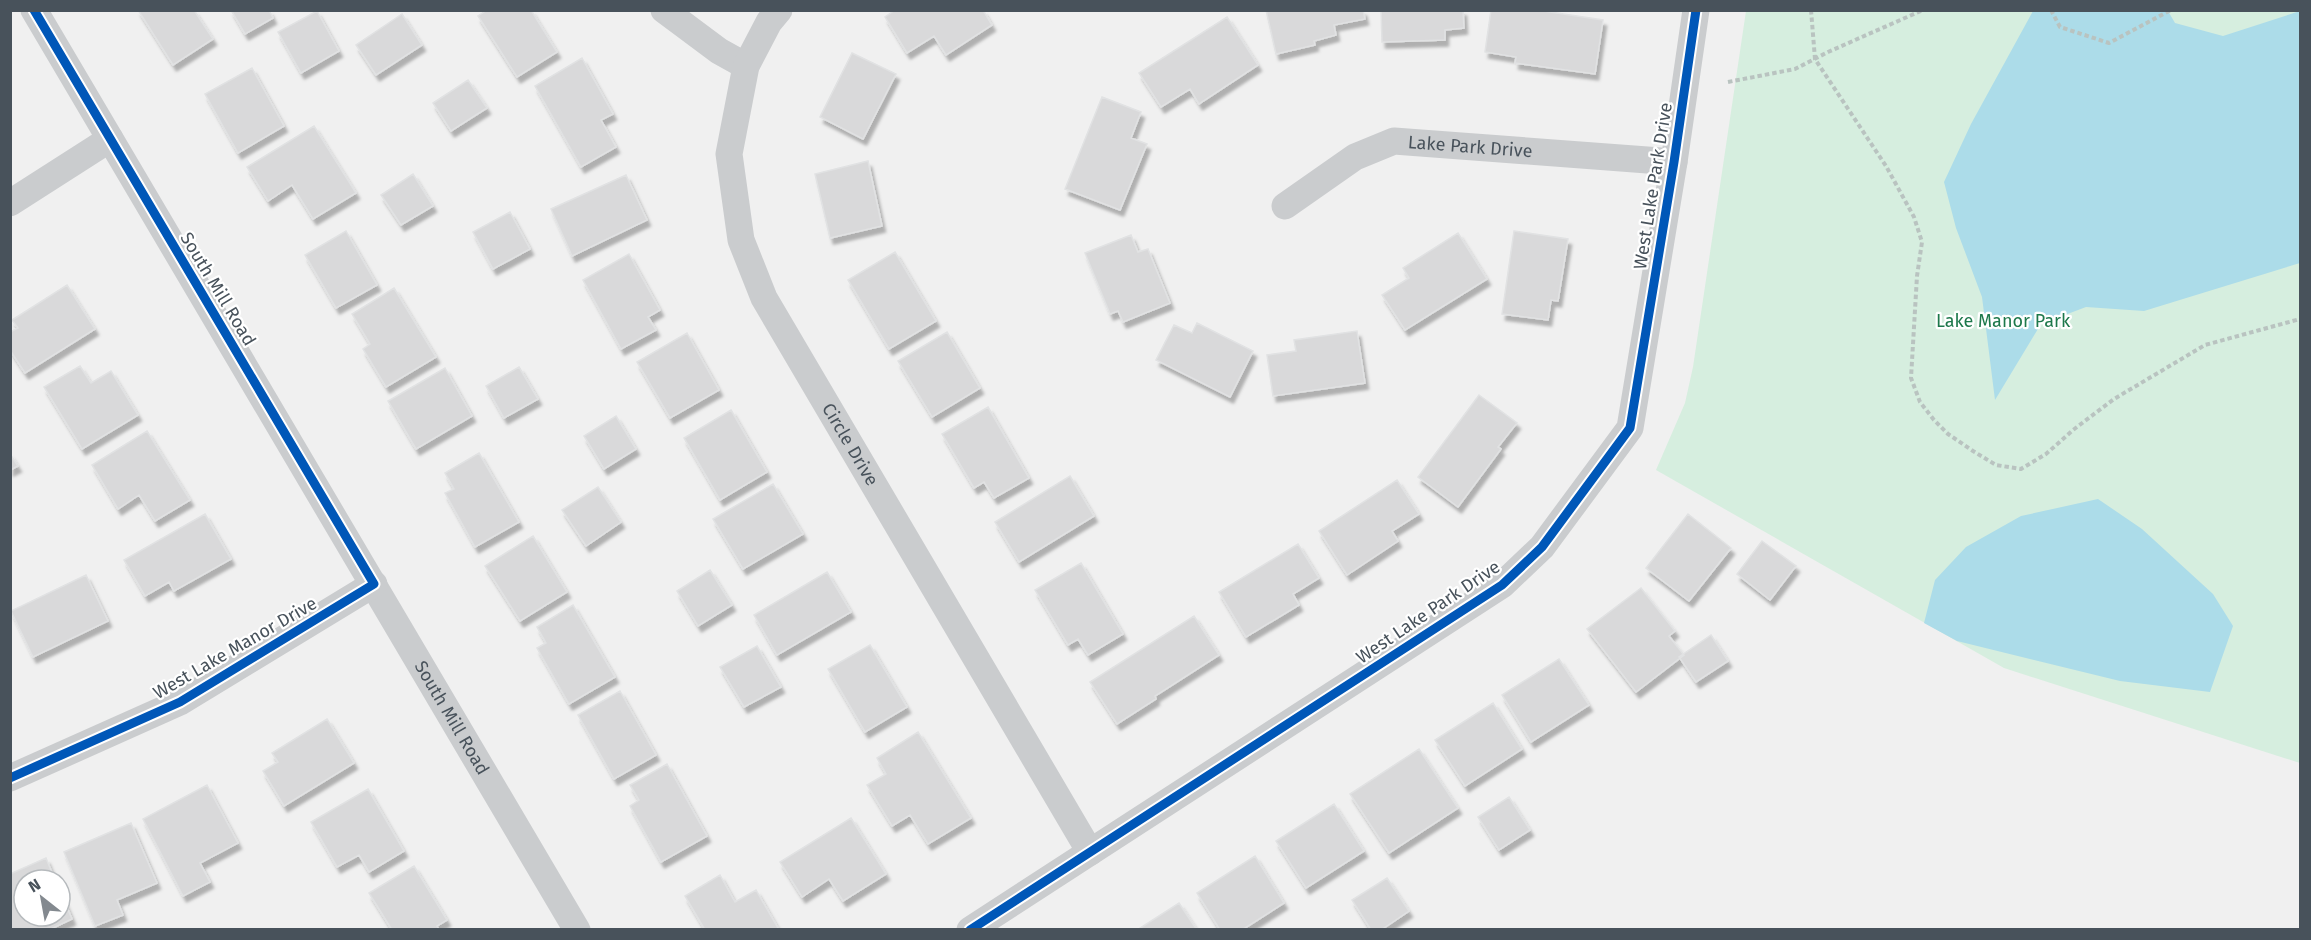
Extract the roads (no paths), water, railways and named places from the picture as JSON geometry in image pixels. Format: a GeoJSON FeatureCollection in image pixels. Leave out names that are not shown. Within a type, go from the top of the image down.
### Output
{"type":"FeatureCollection","features":[{"type":"Feature","properties":{"kind":"street","name":"South Mill Road"},"geometry":{"type":"LineString","coordinates":[[34,10],[577,930]]}},
{"type":"Feature","properties":{"kind":"street"},"geometry":{"type":"LineString","coordinates":[[664,10],[719,51],[746,66]]}},
{"type":"Feature","properties":{"kind":"street","name":"Circle Drive"},"geometry":{"type":"LineString","coordinates":[[779,10],[769,22],[746,66],[729,154],[741,240],[764,298],[1090,852]]}},
{"type":"Feature","properties":{"kind":"street","name":"West Lake Park Drive"},"geometry":{"type":"LineString","coordinates":[[969,930],[1502,585],[1542,547],[1630,428],[1674,162],[1696,10]]}},
{"type":"Feature","properties":{"kind":"street"},"geometry":{"type":"LineString","coordinates":[[10,203],[110,139]]}},
{"type":"Feature","properties":{"kind":"street","name":"Lake Park Drive"},"geometry":{"type":"LineString","coordinates":[[1285,206],[1355,157],[1394,141],[1674,162]]}},
{"type":"Feature","properties":{"kind":"street","name":"West Lake Manor Drive"},"geometry":{"type":"LineString","coordinates":[[10,778],[180,702],[374,584]]}},
{"type":"Feature","properties":{"kind":"water"},"geometry":{"type":"Polygon","coordinates":[[[2033,11],[2168,11],[2175,23],[2223,36],[2300,11],[2300,263],[2144,311],[2086,307],[2041,324],[1995,400],[1982,297],[1956,228],[1944,182],[1971,124],[2033,11]]]}},
{"type":"Feature","properties":{"kind":"water"},"geometry":{"type":"Polygon","coordinates":[[[2098,499],[2142,529],[2213,594],[2233,626],[2210,692],[2120,681],[1957,641],[1924,623],[1935,580],[1966,547],[2021,516],[2098,499]]]}},
{"type":"Feature","properties":{"kind":"park label","name":"Lake Manor Park"},"geometry":{"type":"Point","coordinates":[2003,321]}}]}
